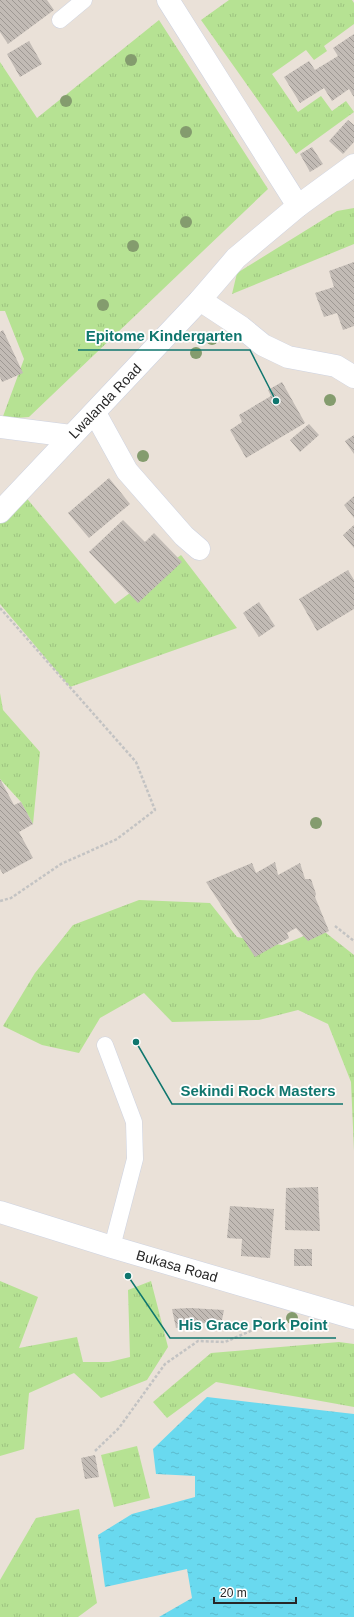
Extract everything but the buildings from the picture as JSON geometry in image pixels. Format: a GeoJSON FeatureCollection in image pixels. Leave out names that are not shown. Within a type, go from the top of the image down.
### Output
{"type":"FeatureCollection","features":[{"type":"Feature","properties":{"kind":"street"},"geometry":{"type":"LineString","coordinates":[[168,0],[298,206]]}},
{"type":"Feature","properties":{"kind":"street","name":"Lwalanda Road"},"geometry":{"type":"LineString","coordinates":[[0,512],[200,300],[236,258],[298,206],[354,165]]}},
{"type":"Feature","properties":{"kind":"street"},"geometry":{"type":"LineString","coordinates":[[200,300],[241,327],[263,345],[288,357],[336,366],[354,377]]}},
{"type":"Feature","properties":{"kind":"street"},"geometry":{"type":"LineString","coordinates":[[95,413],[127,471],[184,536],[199,549]]}},
{"type":"Feature","properties":{"kind":"street"},"geometry":{"type":"LineString","coordinates":[[0,426],[72,436]]}},
{"type":"Feature","properties":{"kind":"street","name":"Bukasa Road"},"geometry":{"type":"LineString","coordinates":[[0,1212],[112,1247],[354,1318]]}},
{"type":"Feature","properties":{"kind":"lane"},"geometry":{"type":"LineString","coordinates":[[60,20],[84,0]]}},
{"type":"Feature","properties":{"kind":"lane"},"geometry":{"type":"LineString","coordinates":[[105,1045],[134,1122],[135,1159],[112,1247]]}},
{"type":"Feature","properties":{"kind":"path"},"geometry":{"type":"LineString","coordinates":[[0,608],[136,762],[156,810],[117,839],[61,864],[11,898],[0,902]]}},
{"type":"Feature","properties":{"kind":"path"},"geometry":{"type":"LineString","coordinates":[[335,926],[354,941]]}},
{"type":"Feature","properties":{"kind":"path"},"geometry":{"type":"LineString","coordinates":[[95,1451],[119,1428],[165,1364],[198,1341],[226,1342],[255,1329],[272,1294]]}},
{"type":"Feature","properties":{"kind":"green space"},"geometry":{"type":"Polygon","coordinates":[[[229,0],[352,0],[354,3],[354,24],[324,46],[327,51],[314,60],[306,50],[272,74],[298,112],[321,96],[332,111],[346,101],[354,112],[296,154],[201,20],[229,0]]]}},
{"type":"Feature","properties":{"kind":"green space"},"geometry":{"type":"Polygon","coordinates":[[[159,20],[268,189],[29,417],[2,419],[24,359],[5,311],[0,311],[0,62],[37,118],[159,20]]]}},
{"type":"Feature","properties":{"kind":"green space"},"geometry":{"type":"Polygon","coordinates":[[[354,208],[354,244],[232,294],[237,273],[337,211],[354,208]]]}},
{"type":"Feature","properties":{"kind":"green space"},"geometry":{"type":"Polygon","coordinates":[[[19,489],[115,604],[181,555],[237,628],[70,687],[0,604],[0,506],[19,489]]]}},
{"type":"Feature","properties":{"kind":"green space"},"geometry":{"type":"Polygon","coordinates":[[[0,693],[3,710],[40,752],[33,824],[21,802],[0,779],[0,693]]]}},
{"type":"Feature","properties":{"kind":"green space"},"geometry":{"type":"Polygon","coordinates":[[[139,900],[210,903],[237,937],[282,945],[321,929],[354,955],[354,1151],[351,1082],[328,1024],[298,1010],[259,1020],[172,1022],[144,993],[100,1018],[79,1053],[42,1045],[3,1026],[35,973],[73,925],[139,900]]]}},
{"type":"Feature","properties":{"kind":"green space"},"geometry":{"type":"Polygon","coordinates":[[[0,1281],[38,1297],[19,1348],[77,1337],[83,1362],[109,1362],[130,1357],[128,1290],[151,1281],[168,1347],[147,1380],[101,1398],[74,1373],[29,1393],[24,1449],[0,1456],[0,1281]]]}},
{"type":"Feature","properties":{"kind":"green space"},"geometry":{"type":"Polygon","coordinates":[[[339,1342],[354,1344],[354,1407],[216,1382],[167,1418],[153,1402],[211,1353],[339,1342]]]}},
{"type":"Feature","properties":{"kind":"green space"},"geometry":{"type":"Polygon","coordinates":[[[137,1446],[150,1498],[114,1507],[101,1455],[137,1446]]]}},
{"type":"Feature","properties":{"kind":"green space"},"geometry":{"type":"Polygon","coordinates":[[[79,1509],[97,1603],[78,1617],[0,1617],[0,1580],[36,1518],[79,1509]]]}},
{"type":"Feature","properties":{"kind":"water"},"geometry":{"type":"Polygon","coordinates":[[[207,1397],[354,1414],[354,1617],[159,1617],[192,1598],[187,1569],[105,1587],[98,1535],[132,1514],[195,1497],[195,1476],[156,1474],[153,1449],[207,1397]]]}},
{"type":"Feature","properties":{"kind":"place","name":"Epitome Kindergarten"},"geometry":{"type":"Point","coordinates":[276,401]}},
{"type":"Feature","properties":{"kind":"place","name":"Sekindi Rock Masters"},"geometry":{"type":"Point","coordinates":[136,1042]}},
{"type":"Feature","properties":{"kind":"place","name":"His Grace Pork Point"},"geometry":{"type":"Point","coordinates":[128,1276]}}]}
